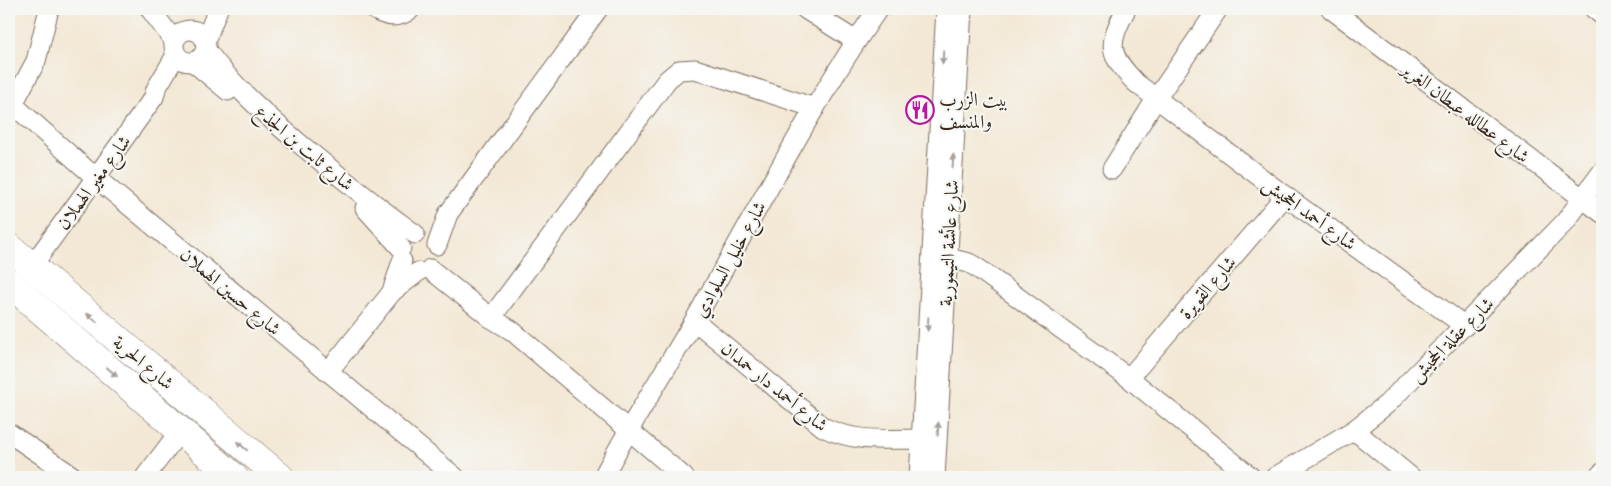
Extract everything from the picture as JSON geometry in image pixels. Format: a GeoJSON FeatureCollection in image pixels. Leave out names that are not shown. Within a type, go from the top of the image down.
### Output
{"type":"FeatureCollection","features":[{"type":"Feature","properties":{"kind":"highway","name":"شارع الحرية"},"geometry":{"type":"LineString","coordinates":[[9,247],[280,477]]}},
{"type":"Feature","properties":{"kind":"highway","name":"شارع الحرية"},"geometry":{"type":"LineString","coordinates":[[9,283],[234,477]]}},
{"type":"Feature","properties":{"kind":"street"},"geometry":{"type":"LineString","coordinates":[[11,103],[36,61],[49,9]]}},
{"type":"Feature","properties":{"kind":"street","name":"شارع ثابت بن الجذع"},"geometry":{"type":"LineString","coordinates":[[150,9],[339,184],[402,254]]}},
{"type":"Feature","properties":{"kind":"street","name":"شارع ثابت بن الجذع"},"geometry":{"type":"LineString","coordinates":[[159,9],[190,47],[226,76],[267,116],[366,199],[418,234]]}},
{"type":"Feature","properties":{"kind":"street","name":"شارع مغير الهملان"},"geometry":{"type":"LineString","coordinates":[[32,266],[154,96],[160,93],[213,9]]}},
{"type":"Feature","properties":{"kind":"street","name":"شارع مغير الهملان"},"geometry":{"type":"LineString","coordinates":[[190,47],[218,9]]}},
{"type":"Feature","properties":{"kind":"street"},"geometry":{"type":"LineString","coordinates":[[373,9],[390,16],[405,14],[411,9]]}},
{"type":"Feature","properties":{"kind":"street"},"geometry":{"type":"LineString","coordinates":[[328,372],[392,292],[431,261],[448,214],[598,9]]}},
{"type":"Feature","properties":{"kind":"street"},"geometry":{"type":"LineString","coordinates":[[805,9],[856,41]]}},
{"type":"Feature","properties":{"kind":"street","name":"شارع خليل السلوادي"},"geometry":{"type":"LineString","coordinates":[[603,477],[628,428],[695,321],[815,108],[878,9]]}},
{"type":"Feature","properties":{"kind":"street","name":"شارع عائشة التيمورية"},"geometry":{"type":"LineString","coordinates":[[920,477],[946,9]]}},
{"type":"Feature","properties":{"kind":"street","name":"شارع عائشة التيمورية"},"geometry":{"type":"LineString","coordinates":[[935,477],[962,9]]}},
{"type":"Feature","properties":{"kind":"street","name":"شارع أحمد الجحيش"},"geometry":{"type":"LineString","coordinates":[[1126,9],[1112,39],[1114,55],[1123,70],[1156,99],[1285,196],[1465,326]]}},
{"type":"Feature","properties":{"kind":"street"},"geometry":{"type":"LineString","coordinates":[[1112,169],[1156,99],[1218,9]]}},
{"type":"Feature","properties":{"kind":"street","name":"شارع عطالله عبطان الغرير"},"geometry":{"type":"LineString","coordinates":[[1331,9],[1582,200],[1602,213]]}},
{"type":"Feature","properties":{"kind":"street"},"geometry":{"type":"LineString","coordinates":[[1594,9],[1602,15]]}},
{"type":"Feature","properties":{"kind":"street"},"geometry":{"type":"LineString","coordinates":[[495,315],[667,80],[679,70],[695,69],[815,108]]}},
{"type":"Feature","properties":{"kind":"street","name":"شارع حسين الهملان"},"geometry":{"type":"LineString","coordinates":[[11,103],[96,178],[456,477]]}},
{"type":"Feature","properties":{"kind":"street","name":"شارع عقلة الجحيش"},"geometry":{"type":"LineString","coordinates":[[1275,477],[1354,430],[1387,404],[1565,222],[1602,172]]}},
{"type":"Feature","properties":{"kind":"street","name":"شارع القويرة"},"geometry":{"type":"LineString","coordinates":[[1129,378],[1285,196]]}},
{"type":"Feature","properties":{"kind":"street"},"geometry":{"type":"LineString","coordinates":[[392,292],[402,254],[409,237],[418,234],[448,214]]}},
{"type":"Feature","properties":{"kind":"street"},"geometry":{"type":"LineString","coordinates":[[418,234],[433,240],[431,261]]}},
{"type":"Feature","properties":{"kind":"street"},"geometry":{"type":"LineString","coordinates":[[402,254],[406,266],[431,261]]}},
{"type":"Feature","properties":{"kind":"street"},"geometry":{"type":"LineString","coordinates":[[948,258],[969,263],[976,267],[1129,378],[1250,477]]}},
{"type":"Feature","properties":{"kind":"street"},"geometry":{"type":"LineString","coordinates":[[431,261],[684,477]]}},
{"type":"Feature","properties":{"kind":"street","name":"شارع أحمد دار حمدان"},"geometry":{"type":"LineString","coordinates":[[695,321],[823,426],[838,434],[852,438],[922,439]]}},
{"type":"Feature","properties":{"kind":"street"},"geometry":{"type":"LineString","coordinates":[[1354,430],[1411,477]]}},
{"type":"Feature","properties":{"kind":"street"},"geometry":{"type":"LineString","coordinates":[[145,477],[180,431]]}},
{"type":"Feature","properties":{"kind":"street"},"geometry":{"type":"LineString","coordinates":[[9,433],[74,477]]}},
{"type":"Feature","properties":{"kind":"street"},"geometry":{"type":"LineString","coordinates":[[1598,477],[1602,473]]}},
{"type":"Feature","properties":{"kind":"place","name":"بيت الزرب والمنسف"},"geometry":{"type":"Point","coordinates":[920,110]}}]}
